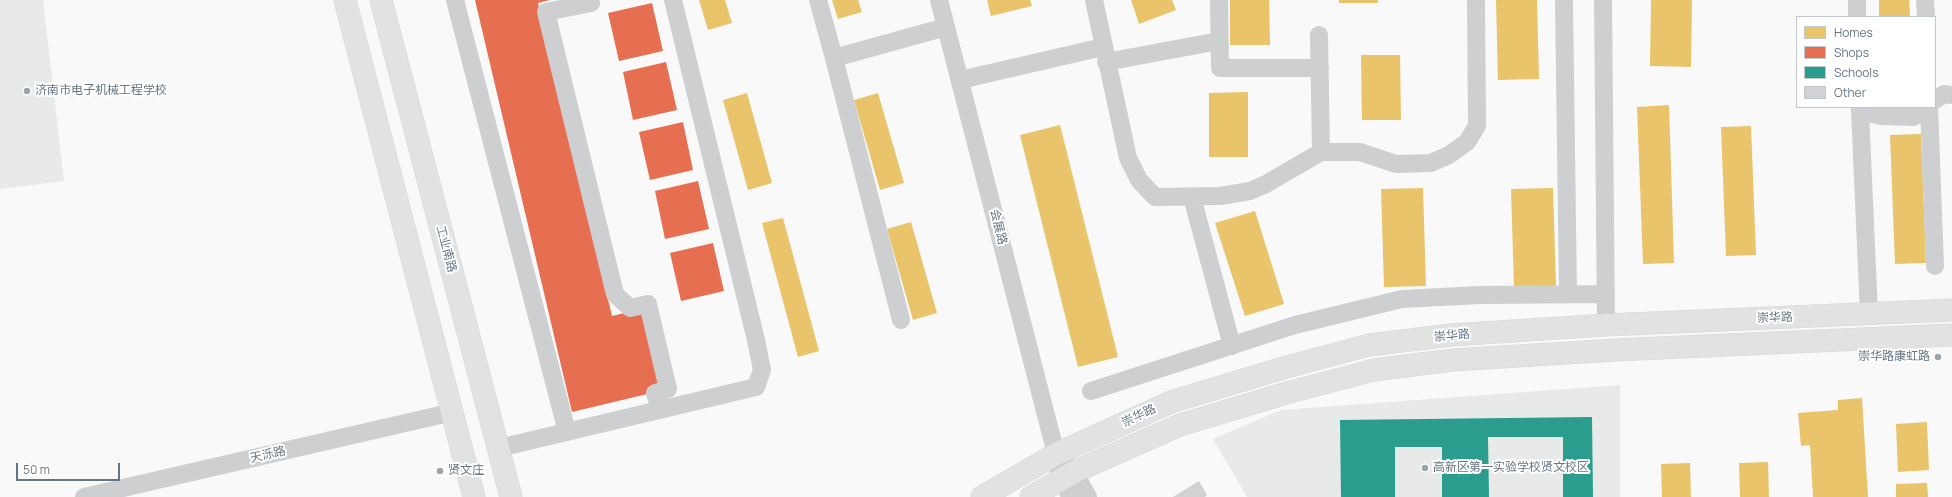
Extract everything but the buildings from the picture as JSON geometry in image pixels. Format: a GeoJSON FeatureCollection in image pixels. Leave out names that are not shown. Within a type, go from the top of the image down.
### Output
{"type":"FeatureCollection","features":[{"type":"Feature","properties":{"kind":"main road"},"geometry":{"type":"LineString","coordinates":[[346,0],[474,497]]}},
{"type":"Feature","properties":{"kind":"main road","name":"工业南路"},"geometry":{"type":"LineString","coordinates":[[381,0],[511,497]]}},
{"type":"Feature","properties":{"kind":"main road","name":"崇华路"},"geometry":{"type":"LineString","coordinates":[[982,497],[1056,454],[1171,402],[1369,345],[1451,335],[1606,325],[1952,310]]}},
{"type":"Feature","properties":{"kind":"main road","name":"崇华路"},"geometry":{"type":"LineString","coordinates":[[1031,497],[1069,483],[1180,425],[1290,392],[1374,370],[1453,360],[1615,350],[1952,335]]}},
{"type":"Feature","properties":{"kind":"street"},"geometry":{"type":"LineString","coordinates":[[455,0],[567,432]]}},
{"type":"Feature","properties":{"kind":"street"},"geometry":{"type":"LineString","coordinates":[[590,0],[591,3],[546,12],[615,294],[630,308],[648,304],[668,389],[655,393],[660,409]]}},
{"type":"Feature","properties":{"kind":"street"},"geometry":{"type":"LineString","coordinates":[[498,448],[756,387],[762,370],[756,340],[673,0]]}},
{"type":"Feature","properties":{"kind":"street"},"geometry":{"type":"LineString","coordinates":[[818,0],[901,320]]}},
{"type":"Feature","properties":{"kind":"street","name":"会展路"},"geometry":{"type":"LineString","coordinates":[[939,0],[1056,454],[1069,483],[1088,497]]}},
{"type":"Feature","properties":{"kind":"street"},"geometry":{"type":"LineString","coordinates":[[1094,0],[1128,158],[1139,180],[1155,197],[1220,196],[1250,191],[1266,184],[1321,152],[1360,152],[1396,164],[1415,165],[1431,163],[1449,155],[1467,142],[1477,126],[1476,0]]}},
{"type":"Feature","properties":{"kind":"street"},"geometry":{"type":"LineString","coordinates":[[1219,0],[1220,68],[1320,68]]}},
{"type":"Feature","properties":{"kind":"street"},"geometry":{"type":"LineString","coordinates":[[1564,0],[1568,294]]}},
{"type":"Feature","properties":{"kind":"street"},"geometry":{"type":"LineString","coordinates":[[1603,0],[1606,325]]}},
{"type":"Feature","properties":{"kind":"street"},"geometry":{"type":"LineString","coordinates":[[1857,0],[1857,16]]}},
{"type":"Feature","properties":{"kind":"street"},"geometry":{"type":"LineString","coordinates":[[1925,0],[1926,16]]}},
{"type":"Feature","properties":{"kind":"street"},"geometry":{"type":"LineString","coordinates":[[834,58],[946,26]]}},
{"type":"Feature","properties":{"kind":"street"},"geometry":{"type":"LineString","coordinates":[[1319,35],[1321,152]]}},
{"type":"Feature","properties":{"kind":"street"},"geometry":{"type":"LineString","coordinates":[[960,80],[1105,55],[1219,41]]}},
{"type":"Feature","properties":{"kind":"street"},"geometry":{"type":"LineString","coordinates":[[1936,99],[1944,94],[1952,95]]}},
{"type":"Feature","properties":{"kind":"street"},"geometry":{"type":"LineString","coordinates":[[1869,314],[1860,109],[1881,116],[1914,117],[1923,108]]}},
{"type":"Feature","properties":{"kind":"street"},"geometry":{"type":"LineString","coordinates":[[1929,108],[1935,266]]}},
{"type":"Feature","properties":{"kind":"street"},"geometry":{"type":"LineString","coordinates":[[1192,197],[1232,346]]}},
{"type":"Feature","properties":{"kind":"street"},"geometry":{"type":"LineString","coordinates":[[1091,392],[1295,325],[1402,299],[1480,295],[1606,294]]}},
{"type":"Feature","properties":{"kind":"street","name":"天泺路"},"geometry":{"type":"LineString","coordinates":[[84,497],[453,412]]}},
{"type":"Feature","properties":{"kind":"shaded area","name":"济南市电子机械工程学校"},"geometry":{"type":"Polygon","coordinates":[[[0,0],[43,0],[64,181],[0,189],[0,0]]]}},
{"type":"Feature","properties":{"kind":"shaded area","name":"高新区第一实验学校贤文校区"},"geometry":{"type":"Polygon","coordinates":[[[1620,385],[1620,497],[1247,497],[1213,439],[1281,410],[1620,385]]]}},
{"type":"Feature","properties":{"kind":"place","name":"济南市电子机械工程学校"},"geometry":{"type":"Point","coordinates":[27,91]}},
{"type":"Feature","properties":{"kind":"place","name":"崇华路康虹路"},"geometry":{"type":"Point","coordinates":[1938,357]}},
{"type":"Feature","properties":{"kind":"place","name":"高新区第一实验学校贤文校区"},"geometry":{"type":"Point","coordinates":[1425,468]}},
{"type":"Feature","properties":{"kind":"place","name":"贤文庄"},"geometry":{"type":"Point","coordinates":[440,471]}}]}
